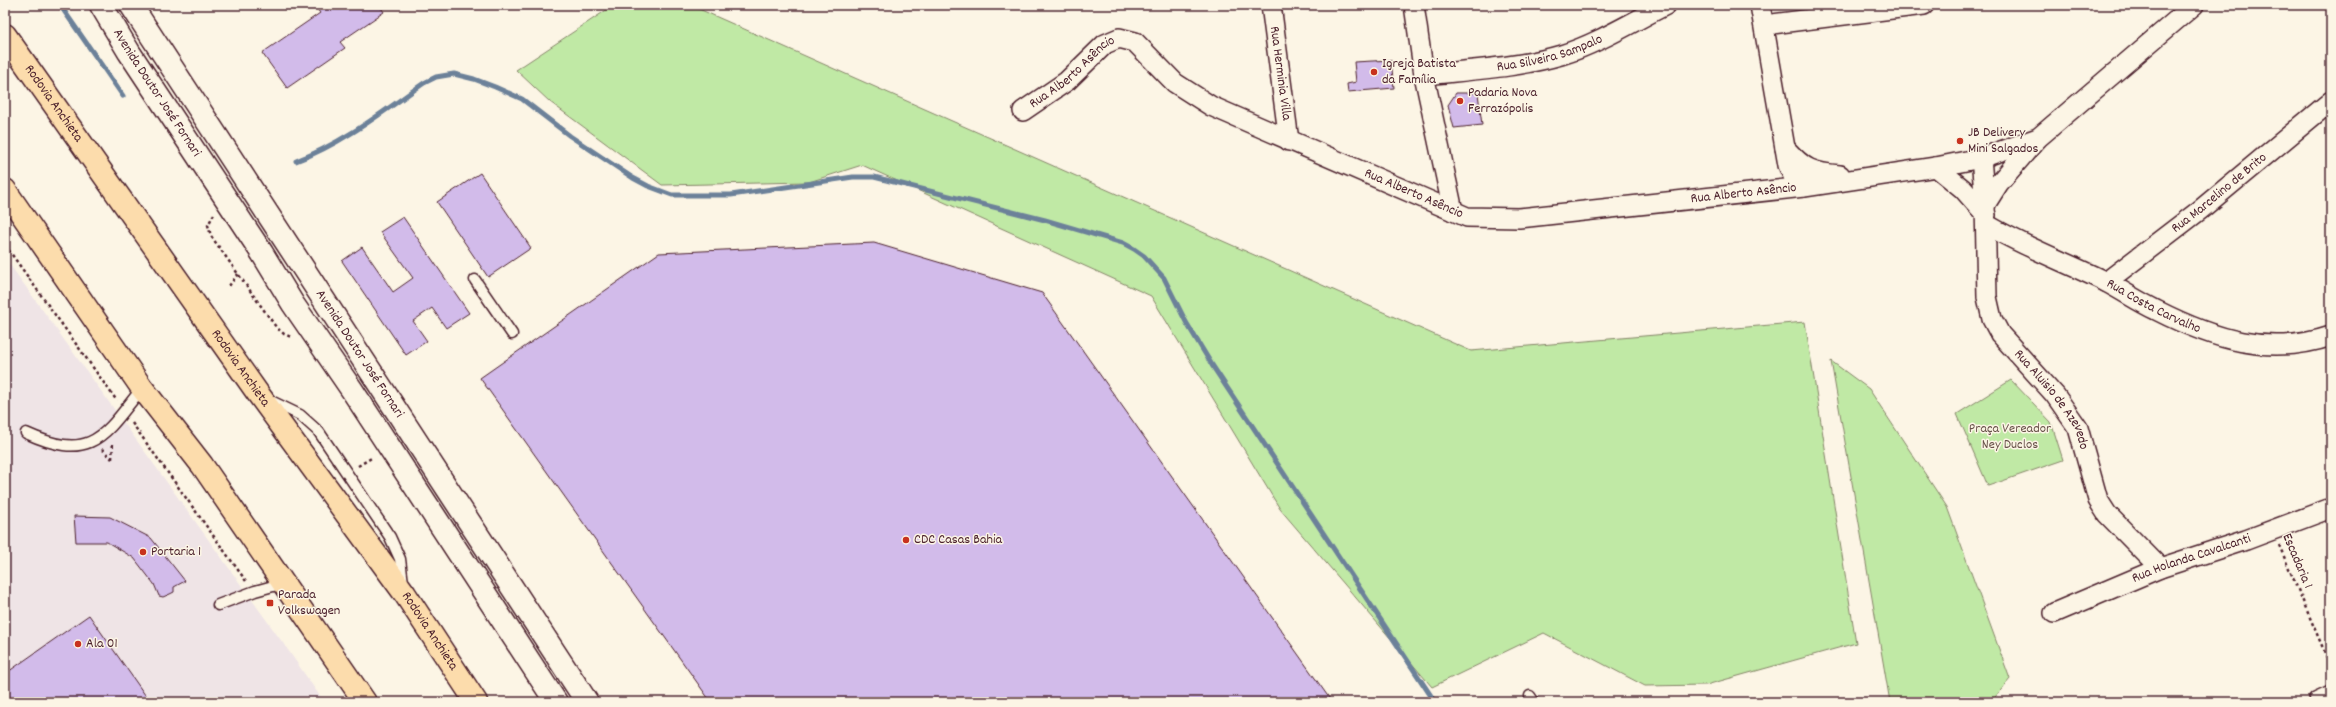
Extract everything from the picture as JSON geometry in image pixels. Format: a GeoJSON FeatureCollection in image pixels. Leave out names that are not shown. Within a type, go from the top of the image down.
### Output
{"type":"FeatureCollection","features":[{"type":"Feature","properties":{"kind":"highway","name":"Rodovia Anchieta"},"geometry":{"type":"LineString","coordinates":[[5,35],[259,395],[405,594],[476,702]]}},
{"type":"Feature","properties":{"kind":"highway"},"geometry":{"type":"LineString","coordinates":[[5,190],[142,388],[202,465],[365,702]]}},
{"type":"Feature","properties":{"kind":"street","name":"Avenida Doutor José Fornari"},"geometry":{"type":"LineString","coordinates":[[101,5],[133,59],[556,702]]}},
{"type":"Feature","properties":{"kind":"street","name":"Avenida Doutor José Fornari"},"geometry":{"type":"LineString","coordinates":[[131,5],[587,702]]}},
{"type":"Feature","properties":{"kind":"street","name":"Rua Herminia Villa"},"geometry":{"type":"LineString","coordinates":[[1271,5],[1289,141]]}},
{"type":"Feature","properties":{"kind":"street"},"geometry":{"type":"LineString","coordinates":[[1414,5],[1424,76],[1453,211]]}},
{"type":"Feature","properties":{"kind":"street","name":"Rua Silveira Sampalo"},"geometry":{"type":"LineString","coordinates":[[1424,76],[1497,67],[1560,55],[1582,47],[1666,5]]}},
{"type":"Feature","properties":{"kind":"street"},"geometry":{"type":"LineString","coordinates":[[1760,5],[1785,148],[1791,174],[1804,187]]}},
{"type":"Feature","properties":{"kind":"street"},"geometry":{"type":"LineString","coordinates":[[1764,25],[1924,5]]}},
{"type":"Feature","properties":{"kind":"street"},"geometry":{"type":"LineString","coordinates":[[1936,167],[1964,189],[1985,215],[1999,183],[2038,138],[2194,5]]}},
{"type":"Feature","properties":{"kind":"street","name":"Rua Alberto Asêncio"},"geometry":{"type":"LineString","coordinates":[[1023,110],[1067,81],[1105,44],[1123,39],[1135,42],[1166,75],[1186,92],[1211,106],[1467,217],[1519,218],[1804,187],[1936,167],[1980,158],[2038,138]]}},
{"type":"Feature","properties":{"kind":"street","name":"Rua Marcelino de Brito"},"geometry":{"type":"LineString","coordinates":[[2106,282],[2200,210],[2331,101]]}},
{"type":"Feature","properties":{"kind":"street","name":"Rua Alberto Asêncio"},"geometry":{"type":"LineString","coordinates":[[1785,148],[1804,168],[1810,171],[1865,178]]}},
{"type":"Feature","properties":{"kind":"street"},"geometry":{"type":"LineString","coordinates":[[1760,191],[1771,184],[1780,175],[1785,148]]}},
{"type":"Feature","properties":{"kind":"street","name":"Rua Aluisio de Azevedo"},"geometry":{"type":"LineString","coordinates":[[1980,158],[1985,215],[1987,297],[1992,319],[2000,334],[2043,380],[2075,423],[2098,500],[2107,514],[2160,568]]}},
{"type":"Feature","properties":{"kind":"street","name":"Rua Costa Carvalho"},"geometry":{"type":"LineString","coordinates":[[1985,215],[2041,253],[2106,282],[2157,310],[2207,332],[2233,340],[2280,347],[2310,344],[2331,336]]}},
{"type":"Feature","properties":{"kind":"street","name":"Rua Holanda Cavalcanti"},"geometry":{"type":"LineString","coordinates":[[2054,613],[2160,568],[2273,530],[2331,508]]}},
{"type":"Feature","properties":{"kind":"street"},"geometry":{"type":"LineString","coordinates":[[2318,702],[2331,696]]}},
{"type":"Feature","properties":{"kind":"lane"},"geometry":{"type":"LineString","coordinates":[[475,280],[512,334]]}},
{"type":"Feature","properties":{"kind":"lane"},"geometry":{"type":"LineString","coordinates":[[26,433],[50,444],[70,446],[93,441],[106,433],[142,388]]}},
{"type":"Feature","properties":{"kind":"lane"},"geometry":{"type":"LineString","coordinates":[[259,395],[300,415],[319,432],[345,473],[390,537],[400,559],[405,594]]}},
{"type":"Feature","properties":{"kind":"lane"},"geometry":{"type":"LineString","coordinates":[[218,606],[255,591],[284,583]]}},
{"type":"Feature","properties":{"kind":"path"},"geometry":{"type":"LineString","coordinates":[[228,203],[215,212],[209,220],[208,230],[280,331],[298,338],[312,333]]}},
{"type":"Feature","properties":{"kind":"path"},"geometry":{"type":"LineString","coordinates":[[5,245],[231,561]]}},
{"type":"Feature","properties":{"kind":"path"},"geometry":{"type":"LineString","coordinates":[[229,286],[238,274]]}},
{"type":"Feature","properties":{"kind":"path"},"geometry":{"type":"LineString","coordinates":[[112,459],[114,440]]}},
{"type":"Feature","properties":{"kind":"path"},"geometry":{"type":"LineString","coordinates":[[345,473],[388,448]]}},
{"type":"Feature","properties":{"kind":"path","name":"Escadaria 1"},"geometry":{"type":"LineString","coordinates":[[2273,530],[2331,667]]}},
{"type":"Feature","properties":{"kind":"shaded area"},"geometry":{"type":"Polygon","coordinates":[[[5,258],[288,650],[324,702],[5,702],[5,258]]]}},
{"type":"Feature","properties":{"kind":"green space"},"geometry":{"type":"Polygon","coordinates":[[[614,5],[690,5],[1471,351],[1805,322],[1856,643],[1706,685],[1645,686],[1544,633],[1432,687],[1280,509],[1151,296],[862,165],[809,182],[662,185],[550,102],[516,70],[614,5]]]}},
{"type":"Feature","properties":{"kind":"green space"},"geometry":{"type":"Polygon","coordinates":[[[1831,361],[1869,389],[1947,507],[2010,679],[1991,702],[1890,702],[1831,361]]]}},
{"type":"Feature","properties":{"kind":"green space","name":"Praça Vereador Ney Duclos"},"geometry":{"type":"Polygon","coordinates":[[[2011,380],[2051,422],[2063,460],[1988,486],[1957,414],[2011,380]]]}},
{"type":"Feature","properties":{"kind":"building"},"geometry":{"type":"Polygon","coordinates":[[[314,5],[379,5],[384,12],[340,42],[345,48],[287,88],[262,53],[320,13],[314,5]]]}},
{"type":"Feature","properties":{"kind":"building","name":"Igreja Batista da Família"},"geometry":{"type":"Polygon","coordinates":[[[1391,60],[1394,88],[1348,92],[1347,84],[1356,82],[1354,62],[1391,60]]]}},
{"type":"Feature","properties":{"kind":"building"},"geometry":{"type":"Polygon","coordinates":[[[1456,93],[1478,93],[1482,125],[1454,128],[1448,105],[1456,93]]]}},
{"type":"Feature","properties":{"kind":"building"},"geometry":{"type":"Polygon","coordinates":[[[480,173],[531,248],[488,277],[437,202],[480,173]]]}},
{"type":"Feature","properties":{"kind":"building"},"geometry":{"type":"Polygon","coordinates":[[[403,217],[469,313],[446,328],[432,308],[413,321],[427,341],[406,355],[342,261],[362,247],[393,292],[413,278],[380,232],[403,217]]]}},
{"type":"Feature","properties":{"kind":"building","name":"CDC Casas Bahia"},"geometry":{"type":"Polygon","coordinates":[[[874,243],[1042,293],[1332,702],[711,702],[480,378],[659,253],[874,243]]]}},
{"type":"Feature","properties":{"kind":"building","name":"Portaria 1"},"geometry":{"type":"Polygon","coordinates":[[[74,516],[110,517],[151,538],[185,581],[174,587],[174,592],[163,597],[159,596],[154,584],[134,558],[107,542],[76,542],[74,516]]]}},
{"type":"Feature","properties":{"kind":"building","name":"Ala 01"},"geometry":{"type":"Polygon","coordinates":[[[89,615],[150,702],[5,702],[5,674],[89,615]]]}},
{"type":"Feature","properties":{"kind":"waterway"},"geometry":{"type":"LineString","coordinates":[[60,5],[123,96]]}},
{"type":"Feature","properties":{"kind":"waterway"},"geometry":{"type":"LineString","coordinates":[[296,161],[330,146],[378,116],[424,83],[436,77],[454,74],[474,79],[522,99],[570,136],[633,178],[648,186],[672,195],[731,195],[853,177],[874,177],[1045,220],[1123,243],[1144,256],[1164,278],[1186,322],[1212,365],[1435,702]]}},
{"type":"Feature","properties":{"kind":"place","name":"Igreja Batista da Família"},"geometry":{"type":"Point","coordinates":[1374,72]}},
{"type":"Feature","properties":{"kind":"place","name":"Padaria Nova Ferrazópolis"},"geometry":{"type":"Point","coordinates":[1460,101]}},
{"type":"Feature","properties":{"kind":"place","name":"JB Delivery Mini Salgados"},"geometry":{"type":"Point","coordinates":[1960,141]}},
{"type":"Feature","properties":{"kind":"place","name":"CDC Casas Bahia"},"geometry":{"type":"Point","coordinates":[906,540]}},
{"type":"Feature","properties":{"kind":"place","name":"Portaria 1"},"geometry":{"type":"Point","coordinates":[143,552]}},
{"type":"Feature","properties":{"kind":"place","name":"Parada Volkswagen"},"geometry":{"type":"Point","coordinates":[270,603]}},
{"type":"Feature","properties":{"kind":"place","name":"Ala 01"},"geometry":{"type":"Point","coordinates":[78,644]}}]}
